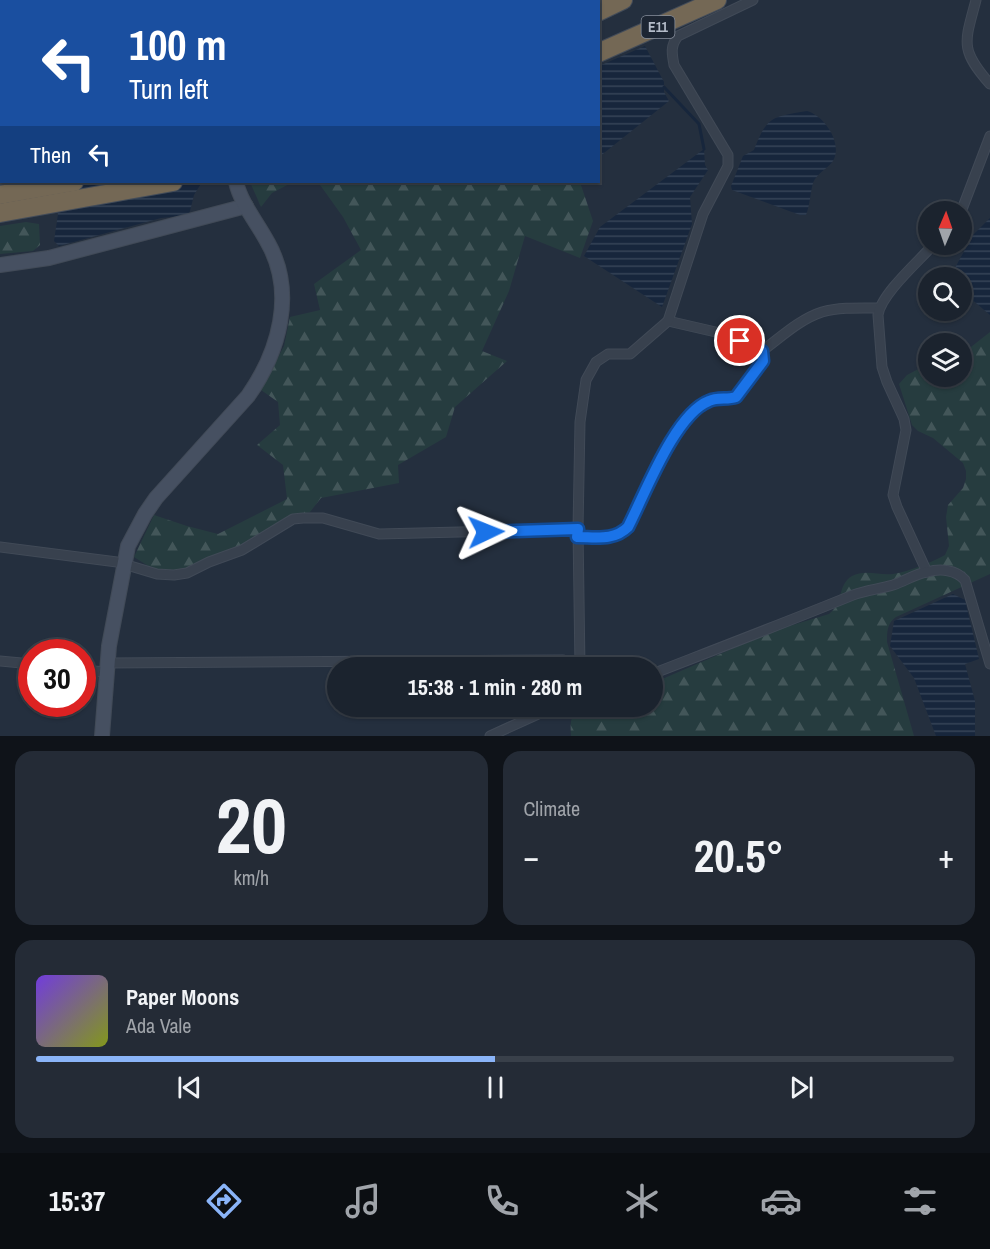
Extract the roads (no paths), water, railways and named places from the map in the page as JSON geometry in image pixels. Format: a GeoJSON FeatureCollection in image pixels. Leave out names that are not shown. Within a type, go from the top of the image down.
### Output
{"type":"FeatureCollection","features":[{"type":"Feature","properties":{"kind":"highway"},"geometry":{"type":"LineString","coordinates":[[600,11],[623,0]]}},
{"type":"Feature","properties":{"kind":"highway","name":"E11"},"geometry":{"type":"LineString","coordinates":[[600,52],[717,0]]}},
{"type":"Feature","properties":{"kind":"highway"},"geometry":{"type":"LineString","coordinates":[[0,213],[72,183]]}},
{"type":"Feature","properties":{"kind":"highway"},"geometry":{"type":"LineString","coordinates":[[0,195],[38,198],[165,183]]}},
{"type":"Feature","properties":{"kind":"street"},"geometry":{"type":"LineString","coordinates":[[580,657],[577,533],[580,422],[586,380],[596,362],[608,354],[630,354],[668,321],[703,214],[728,166],[728,155],[674,65],[671,51],[673,42],[678,36],[753,0]]}},
{"type":"Feature","properties":{"kind":"street"},"geometry":{"type":"LineString","coordinates":[[976,0],[968,32],[967,49],[970,59],[990,84]]}},
{"type":"Feature","properties":{"kind":"street"},"geometry":{"type":"LineString","coordinates":[[965,201],[990,136]]}},
{"type":"Feature","properties":{"kind":"street"},"geometry":{"type":"LineString","coordinates":[[102,736],[106,667],[128,546],[156,498],[248,396],[261,378],[274,350],[282,312],[280,282],[270,245],[246,206],[236,183]]}},
{"type":"Feature","properties":{"kind":"street"},"geometry":{"type":"LineString","coordinates":[[0,265],[50,258],[246,206]]}},
{"type":"Feature","properties":{"kind":"street"},"geometry":{"type":"LineString","coordinates":[[924,255],[879,308],[878,330],[882,367],[904,419],[906,430],[893,495],[927,572]]}},
{"type":"Feature","properties":{"kind":"street"},"geometry":{"type":"LineString","coordinates":[[762,351],[804,320],[822,312],[846,308],[879,308]]}},
{"type":"Feature","properties":{"kind":"street"},"geometry":{"type":"LineString","coordinates":[[668,321],[720,333],[762,351]]}},
{"type":"Feature","properties":{"kind":"street"},"geometry":{"type":"LineString","coordinates":[[0,547],[125,563],[158,574],[174,575],[187,573],[242,550],[293,519],[303,518],[323,518],[379,534],[577,533],[604,537],[621,534],[628,527],[685,420],[707,401],[736,397],[763,361],[762,351]]}},
{"type":"Feature","properties":{"kind":"street"},"geometry":{"type":"LineString","coordinates":[[663,670],[854,595],[893,585],[927,572],[952,571],[965,580],[990,664]]}},
{"type":"Feature","properties":{"kind":"street"},"geometry":{"type":"LineString","coordinates":[[0,661],[18,663]]}},
{"type":"Feature","properties":{"kind":"street"},"geometry":{"type":"LineString","coordinates":[[96,668],[327,664]]}},
{"type":"Feature","properties":{"kind":"street"},"geometry":{"type":"LineString","coordinates":[[490,736],[532,717]]}},
{"type":"Feature","properties":{"kind":"water"},"geometry":{"type":"Polygon","coordinates":[[[645,46],[664,82],[664,92],[669,101],[600,156],[600,66],[645,46]]]}},
{"type":"Feature","properties":{"kind":"water"},"geometry":{"type":"Polygon","coordinates":[[[807,111],[813,113],[830,130],[836,152],[832,162],[813,183],[806,215],[800,215],[732,190],[731,186],[743,156],[754,150],[767,124],[778,117],[807,111]]]}},
{"type":"Feature","properties":{"kind":"water"},"geometry":{"type":"Polygon","coordinates":[[[704,149],[705,165],[708,170],[690,197],[692,224],[662,307],[584,256],[600,227],[704,149]]]}},
{"type":"Feature","properties":{"kind":"water"},"geometry":{"type":"Polygon","coordinates":[[[49,183],[201,183],[194,195],[189,215],[161,218],[59,246],[54,241],[58,214],[49,183]]]}},
{"type":"Feature","properties":{"kind":"water"},"geometry":{"type":"Polygon","coordinates":[[[990,218],[990,315],[972,300],[972,267],[955,267],[962,255],[972,255],[973,235],[990,218]]]}},
{"type":"Feature","properties":{"kind":"water"},"geometry":{"type":"Polygon","coordinates":[[[953,594],[965,600],[979,659],[965,664],[975,701],[975,736],[936,736],[914,678],[890,646],[894,621],[953,594]]]}},
{"type":"Feature","properties":{"kind":"waterway"},"geometry":{"type":"LineString","coordinates":[[664,87],[699,124],[704,149]]}}]}
